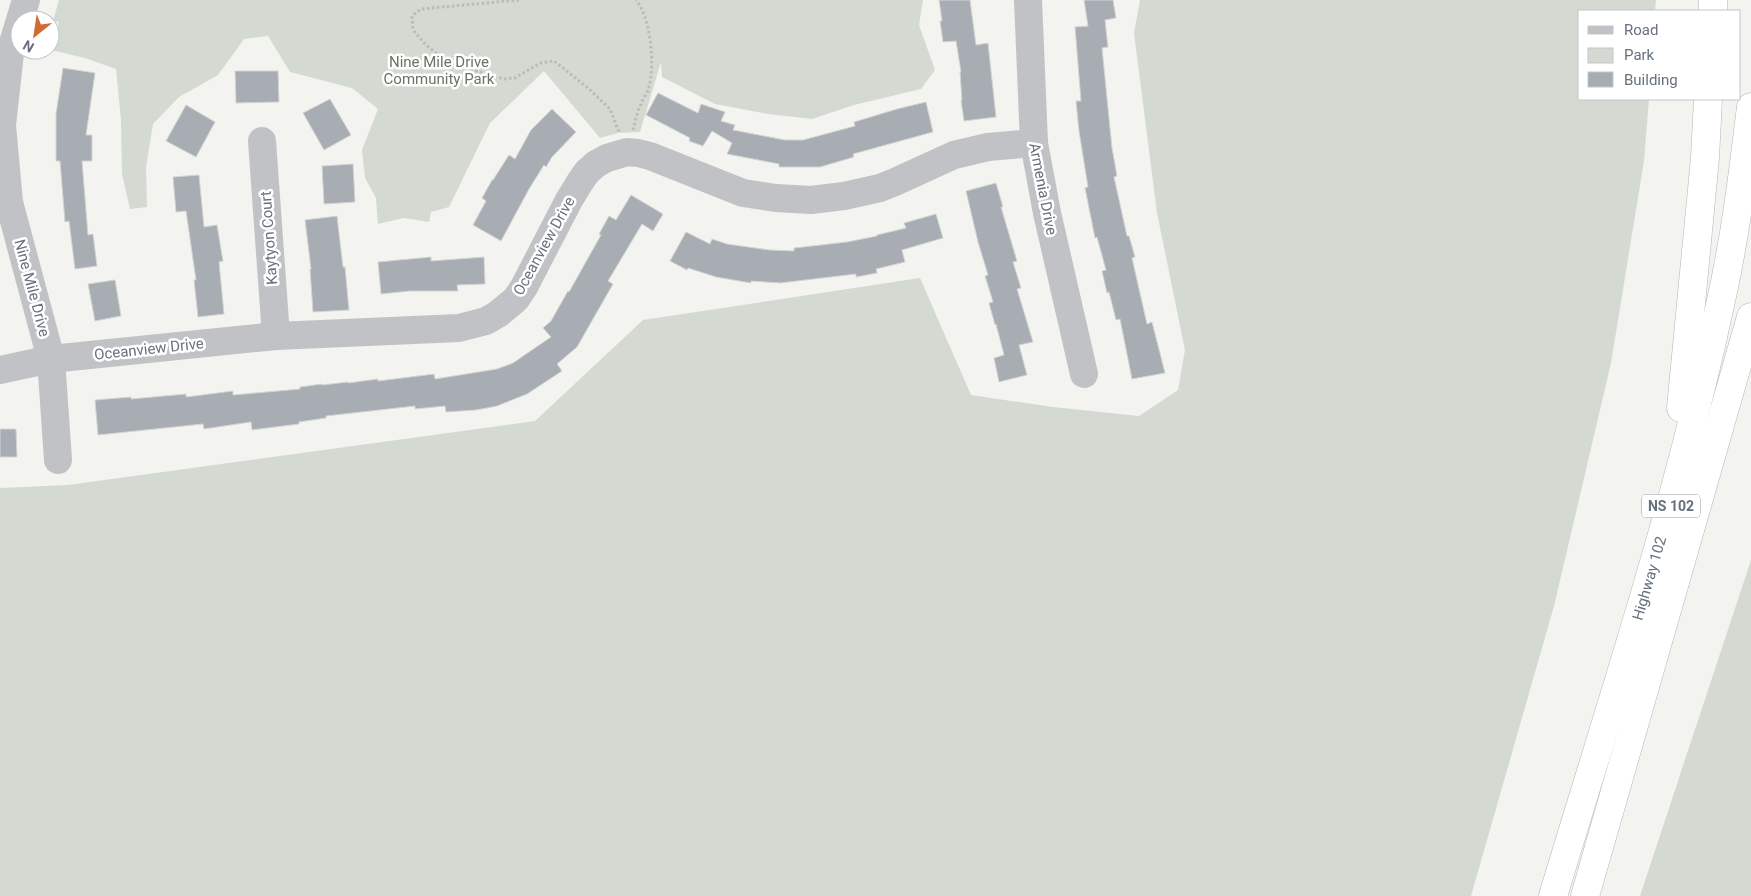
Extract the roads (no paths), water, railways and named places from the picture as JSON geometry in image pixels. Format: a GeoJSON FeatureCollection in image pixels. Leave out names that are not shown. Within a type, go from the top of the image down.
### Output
{"type":"FeatureCollection","features":[{"type":"Feature","properties":{"kind":"highway"},"geometry":{"type":"LineString","coordinates":[[1671,506],[1705,158],[1708,100]]}},
{"type":"Feature","properties":{"kind":"highway","name":"Highway 102"},"geometry":{"type":"LineString","coordinates":[[1553,896],[1671,506],[1720,305],[1740,200],[1751,107]]}},
{"type":"Feature","properties":{"kind":"highway","name":"Highway 102"},"geometry":{"type":"LineString","coordinates":[[1585,896],[1751,317]]}},
{"type":"Feature","properties":{"kind":"street","name":"Nine Mile Drive"},"geometry":{"type":"LineString","coordinates":[[26,0],[10,53],[2,125],[8,202],[51,359],[58,460]]}},
{"type":"Feature","properties":{"kind":"street","name":"Armenia Drive"},"geometry":{"type":"LineString","coordinates":[[1028,0],[1034,144],[1047,213],[1084,374]]}},
{"type":"Feature","properties":{"kind":"street","name":"Kaytyon Court"},"geometry":{"type":"LineString","coordinates":[[262,141],[276,336]]}},
{"type":"Feature","properties":{"kind":"street","name":"Oceanview Drive"},"geometry":{"type":"LineString","coordinates":[[0,370],[51,359],[276,336],[459,328],[486,321],[510,305],[524,287],[569,200],[587,172],[607,158],[627,152],[650,156],[743,193],[776,198],[812,200],[844,196],[880,188],[954,155],[988,147],[1034,144]]}},
{"type":"Feature","properties":{"kind":"park label","name":"Nine Mile Drive Community Park"},"geometry":{"type":"Point","coordinates":[439,70]}}]}
